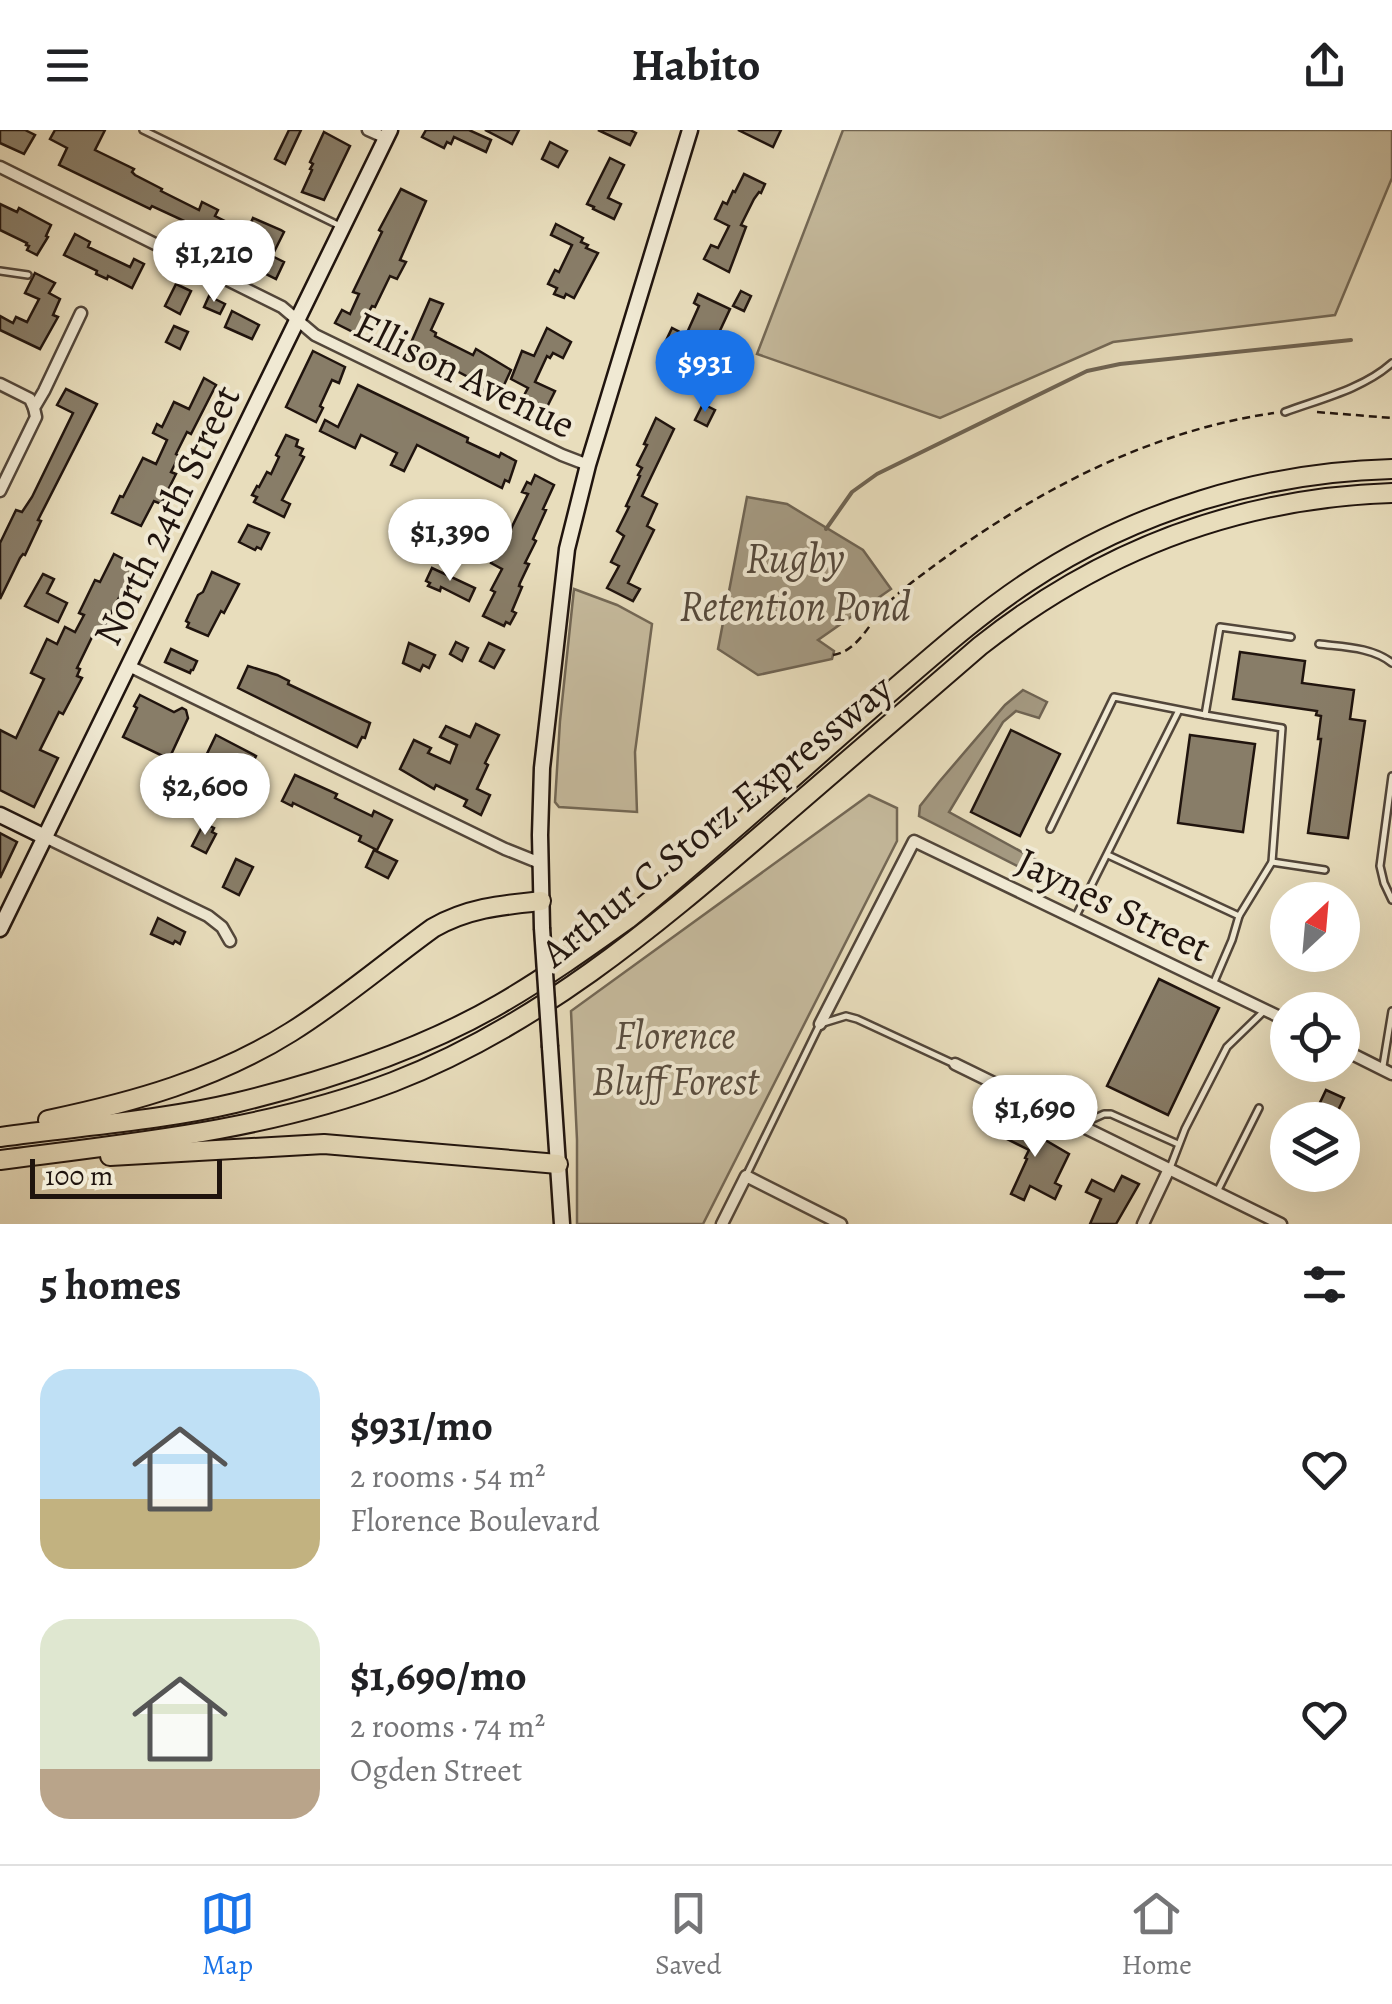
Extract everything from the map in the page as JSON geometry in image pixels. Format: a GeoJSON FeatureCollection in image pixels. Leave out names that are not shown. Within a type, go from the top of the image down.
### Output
{"type":"FeatureCollection","features":[{"type":"Feature","properties":{"kind":"highway","name":"Arthur C Storz Expressway"},"geometry":{"type":"LineString","coordinates":[[0,1134],[232,1104],[352,1070],[425,1041],[498,1006],[628,919],[962,632],[1030,580],[1112,535],[1191,504],[1311,475],[1392,469]]}},
{"type":"Feature","properties":{"kind":"highway","name":"Arthur C Storz Expressway"},"geometry":{"type":"LineString","coordinates":[[0,1162],[259,1122],[345,1098],[440,1062],[572,988],[674,911],[980,646],[1059,590],[1124,555],[1198,525],[1298,502],[1392,493]]}},
{"type":"Feature","properties":{"kind":"highway"},"geometry":{"type":"LineString","coordinates":[[0,1134],[139,1099],[212,1073],[290,1033],[452,917],[487,907],[541,901]]}},
{"type":"Feature","properties":{"kind":"highway"},"geometry":{"type":"LineString","coordinates":[[0,1162],[324,1144],[558,1164]]}},
{"type":"Feature","properties":{"kind":"street"},"geometry":{"type":"LineString","coordinates":[[368,130],[388,134]]}},
{"type":"Feature","properties":{"kind":"street"},"geometry":{"type":"LineString","coordinates":[[562,1224],[540,863],[542,768],[562,580],[588,465],[690,130]]}},
{"type":"Feature","properties":{"kind":"street","name":"North 24th Street"},"geometry":{"type":"LineString","coordinates":[[2,922],[388,134]]}},
{"type":"Feature","properties":{"kind":"street","name":"Ellison Avenue"},"geometry":{"type":"LineString","coordinates":[[0,168],[282,307],[315,335],[588,465]]}},
{"type":"Feature","properties":{"kind":"street"},"geometry":{"type":"LineString","coordinates":[[34,408],[81,312]]}},
{"type":"Feature","properties":{"kind":"street"},"geometry":{"type":"LineString","coordinates":[[0,384],[30,399],[36,417],[0,490]]}},
{"type":"Feature","properties":{"kind":"street"},"geometry":{"type":"LineString","coordinates":[[129,666],[540,863]]}},
{"type":"Feature","properties":{"kind":"street"},"geometry":{"type":"LineString","coordinates":[[0,815],[208,916],[230,940]]}},
{"type":"Feature","properties":{"kind":"street","name":"Jaynes Street"},"geometry":{"type":"LineString","coordinates":[[820,1024],[914,841],[1270,1013]]}},
{"type":"Feature","properties":{"kind":"street"},"geometry":{"type":"LineString","coordinates":[[1360,1058],[1387,1072]]}},
{"type":"Feature","properties":{"kind":"street"},"geometry":{"type":"LineString","coordinates":[[955,1064],[1280,1224]]}},
{"type":"Feature","properties":{"kind":"street"},"geometry":{"type":"LineString","coordinates":[[1143,1224],[1169,1170]]}},
{"type":"Feature","properties":{"kind":"street"},"geometry":{"type":"LineString","coordinates":[[722,1224],[746,1176],[841,1224]]}},
{"type":"Feature","properties":{"kind":"lane"},"geometry":{"type":"LineString","coordinates":[[143,130],[343,227]]}},
{"type":"Feature","properties":{"kind":"lane"},"geometry":{"type":"LineString","coordinates":[[0,271],[28,275]]}},
{"type":"Feature","properties":{"kind":"lane"},"geometry":{"type":"LineString","coordinates":[[1285,412],[1350,388],[1392,364]]}},
{"type":"Feature","properties":{"kind":"lane"},"geometry":{"type":"LineString","coordinates":[[1205,715],[1220,627],[1290,637]]}},
{"type":"Feature","properties":{"kind":"lane"},"geometry":{"type":"LineString","coordinates":[[1318,644],[1372,652],[1392,663]]}},
{"type":"Feature","properties":{"kind":"lane"},"geometry":{"type":"LineString","coordinates":[[1050,829],[1114,697],[1178,712],[1282,728],[1272,862],[1239,916],[1212,985]]}},
{"type":"Feature","properties":{"kind":"lane"},"geometry":{"type":"LineString","coordinates":[[1075,919],[1178,712]]}},
{"type":"Feature","properties":{"kind":"lane"},"geometry":{"type":"LineString","coordinates":[[1392,776],[1380,866],[1392,900]]}},
{"type":"Feature","properties":{"kind":"lane"},"geometry":{"type":"LineString","coordinates":[[1108,856],[1239,916]]}},
{"type":"Feature","properties":{"kind":"lane"},"geometry":{"type":"LineString","coordinates":[[1272,862],[1325,870]]}},
{"type":"Feature","properties":{"kind":"lane"},"geometry":{"type":"LineString","coordinates":[[1169,1170],[1227,1047],[1265,1010]]}},
{"type":"Feature","properties":{"kind":"lane"},"geometry":{"type":"LineString","coordinates":[[1387,1072],[1392,1011]]}},
{"type":"Feature","properties":{"kind":"lane"},"geometry":{"type":"LineString","coordinates":[[746,1176],[820,1024],[846,1016],[857,1019],[955,1064]]}},
{"type":"Feature","properties":{"kind":"lane"},"geometry":{"type":"LineString","coordinates":[[1216,1193],[1259,1108]]}},
{"type":"Feature","properties":{"kind":"lane"},"geometry":{"type":"LineString","coordinates":[[1080,1125],[1111,1114],[1178,1145]]}},
{"type":"Feature","properties":{"kind":"path"},"geometry":{"type":"LineString","coordinates":[[833,654],[848,650],[890,601],[932,567],[1010,512],[1070,479],[1183,434],[1285,412]]}},
{"type":"Feature","properties":{"kind":"path"},"geometry":{"type":"LineString","coordinates":[[1312,412],[1392,418]]}},
{"type":"Feature","properties":{"kind":"green space"},"geometry":{"type":"Polygon","coordinates":[[[843,130],[1392,130],[1392,178],[1335,315],[1113,342],[940,418],[757,354],[843,130]]]}},
{"type":"Feature","properties":{"kind":"green space"},"geometry":{"type":"Polygon","coordinates":[[[574,589],[617,605],[652,624],[635,752],[637,812],[559,807],[555,802],[574,589]]]}},
{"type":"Feature","properties":{"kind":"green space","name":"Florence Bluff Forest"},"geometry":{"type":"Polygon","coordinates":[[[869,795],[897,808],[897,841],[703,1224],[577,1224],[571,1011],[869,795]]]}},
{"type":"Feature","properties":{"kind":"water","name":"Rugby Retention Pond"},"geometry":{"type":"Polygon","coordinates":[[[747,497],[787,504],[863,550],[891,589],[818,640],[834,651],[832,659],[758,675],[718,649],[747,497]]]}},
{"type":"Feature","properties":{"kind":"water"},"geometry":{"type":"Polygon","coordinates":[[[1023,690],[1047,702],[1039,718],[1016,711],[1003,722],[949,812],[1051,868],[1025,870],[919,816],[920,806],[939,782],[1005,705],[1023,690]]]}},
{"type":"Feature","properties":{"kind":"building"},"geometry":{"type":"Polygon","coordinates":[[[0,130],[25,130],[35,135],[24,154],[0,143],[0,130]]]}},
{"type":"Feature","properties":{"kind":"building"},"geometry":{"type":"Polygon","coordinates":[[[55,130],[105,130],[95,150],[134,169],[135,175],[161,191],[199,210],[202,202],[218,210],[215,216],[247,232],[253,218],[284,232],[272,256],[284,262],[276,279],[246,264],[249,258],[232,250],[234,244],[59,165],[67,148],[50,139],[55,130]]]}},
{"type":"Feature","properties":{"kind":"building"},"geometry":{"type":"Polygon","coordinates":[[[289,130],[301,130],[285,164],[275,159],[289,130]]]}},
{"type":"Feature","properties":{"kind":"building"},"geometry":{"type":"Polygon","coordinates":[[[426,130],[469,130],[491,140],[486,152],[454,137],[444,148],[422,137],[426,130]]]}},
{"type":"Feature","properties":{"kind":"building"},"geometry":{"type":"Polygon","coordinates":[[[485,130],[519,130],[512,144],[485,130]]]}},
{"type":"Feature","properties":{"kind":"building"},"geometry":{"type":"Polygon","coordinates":[[[598,130],[630,130],[636,133],[630,145],[598,130]]]}},
{"type":"Feature","properties":{"kind":"building"},"geometry":{"type":"Polygon","coordinates":[[[738,130],[781,130],[773,147],[738,130]]]}},
{"type":"Feature","properties":{"kind":"building"},"geometry":{"type":"Polygon","coordinates":[[[324,132],[350,146],[324,200],[302,192],[324,132]]]}},
{"type":"Feature","properties":{"kind":"building"},"geometry":{"type":"Polygon","coordinates":[[[550,142],[567,151],[558,167],[542,159],[550,142]]]}},
{"type":"Feature","properties":{"kind":"building"},"geometry":{"type":"Polygon","coordinates":[[[610,158],[624,165],[608,198],[621,204],[614,219],[587,204],[610,158]]]}},
{"type":"Feature","properties":{"kind":"building"},"geometry":{"type":"Polygon","coordinates":[[[744,174],[765,184],[741,225],[746,227],[729,272],[704,259],[711,245],[718,248],[729,226],[715,219],[744,174]]]}},
{"type":"Feature","properties":{"kind":"building"},"geometry":{"type":"Polygon","coordinates":[[[401,189],[426,201],[400,260],[406,262],[397,279],[390,276],[357,334],[335,323],[342,310],[350,314],[359,294],[353,292],[401,189]]]}},
{"type":"Feature","properties":{"kind":"building"},"geometry":{"type":"Polygon","coordinates":[[[0,204],[17,212],[19,208],[51,225],[37,255],[27,250],[27,243],[0,230],[0,204]]]}},
{"type":"Feature","properties":{"kind":"building"},"geometry":{"type":"Polygon","coordinates":[[[556,224],[583,238],[581,242],[588,245],[586,248],[598,253],[574,298],[554,294],[557,288],[548,284],[555,270],[559,272],[572,245],[551,235],[556,224]]]}},
{"type":"Feature","properties":{"kind":"building"},"geometry":{"type":"Polygon","coordinates":[[[75,234],[90,242],[88,247],[130,267],[134,259],[144,264],[132,288],[96,274],[97,271],[64,255],[75,234]]]}},
{"type":"Feature","properties":{"kind":"building"},"geometry":{"type":"Polygon","coordinates":[[[35,273],[55,283],[49,293],[60,299],[53,315],[58,317],[40,349],[0,330],[0,316],[13,323],[16,317],[27,322],[39,299],[25,293],[35,273]]]}},
{"type":"Feature","properties":{"kind":"building"},"geometry":{"type":"Polygon","coordinates":[[[176,284],[191,291],[180,314],[165,306],[176,284]]]}},
{"type":"Feature","properties":{"kind":"building"},"geometry":{"type":"Polygon","coordinates":[[[741,291],[751,296],[744,311],[733,306],[741,291]]]}},
{"type":"Feature","properties":{"kind":"building"},"geometry":{"type":"Polygon","coordinates":[[[698,294],[730,309],[710,352],[703,348],[695,363],[663,347],[672,328],[686,335],[699,306],[694,303],[698,294]]]}},
{"type":"Feature","properties":{"kind":"building"},"geometry":{"type":"Polygon","coordinates":[[[209,296],[225,304],[220,314],[204,307],[209,296]]]}},
{"type":"Feature","properties":{"kind":"building"},"geometry":{"type":"Polygon","coordinates":[[[430,299],[443,304],[431,330],[435,336],[473,355],[476,349],[511,370],[498,398],[447,366],[445,370],[407,352],[430,299]]]}},
{"type":"Feature","properties":{"kind":"building"},"geometry":{"type":"Polygon","coordinates":[[[232,311],[259,325],[252,339],[225,327],[232,311]]]}},
{"type":"Feature","properties":{"kind":"building"},"geometry":{"type":"Polygon","coordinates":[[[174,326],[188,332],[180,349],[166,342],[174,326]]]}},
{"type":"Feature","properties":{"kind":"building"},"geometry":{"type":"Polygon","coordinates":[[[547,328],[571,342],[563,358],[553,353],[550,358],[547,356],[535,382],[555,391],[545,411],[522,399],[528,388],[511,379],[522,351],[534,356],[547,328]]]}},
{"type":"Feature","properties":{"kind":"building"},"geometry":{"type":"Polygon","coordinates":[[[313,351],[345,367],[339,383],[332,380],[316,422],[286,407],[313,351]]]}},
{"type":"Feature","properties":{"kind":"building"},"geometry":{"type":"Polygon","coordinates":[[[204,378],[216,385],[176,454],[179,456],[171,472],[176,474],[161,504],[154,501],[141,526],[112,513],[143,458],[156,464],[167,440],[153,433],[157,424],[162,427],[174,402],[189,409],[204,378]]]}},
{"type":"Feature","properties":{"kind":"building"},"geometry":{"type":"Polygon","coordinates":[[[358,385],[468,438],[467,442],[516,461],[509,482],[505,480],[502,488],[417,445],[404,471],[391,465],[397,453],[361,435],[355,448],[320,431],[325,420],[338,427],[358,385]]]}},
{"type":"Feature","properties":{"kind":"building"},"geometry":{"type":"Polygon","coordinates":[[[66,389],[97,404],[0,599],[0,543],[16,510],[22,512],[32,497],[73,413],[57,405],[66,389]]]}},
{"type":"Feature","properties":{"kind":"building"},"geometry":{"type":"Polygon","coordinates":[[[703,404],[715,410],[707,426],[695,420],[703,404]]]}},
{"type":"Feature","properties":{"kind":"building"},"geometry":{"type":"Polygon","coordinates":[[[656,418],[674,429],[642,496],[657,504],[647,526],[654,530],[628,583],[640,589],[633,601],[607,588],[619,566],[611,562],[624,536],[617,531],[640,476],[642,468],[637,465],[656,418]]]}},
{"type":"Feature","properties":{"kind":"building"},"geometry":{"type":"Polygon","coordinates":[[[286,435],[298,440],[296,446],[303,449],[300,455],[304,457],[282,500],[290,504],[284,517],[254,502],[257,497],[252,495],[267,472],[271,474],[286,435]]]}},
{"type":"Feature","properties":{"kind":"building"},"geometry":{"type":"Polygon","coordinates":[[[535,475],[554,485],[525,563],[529,564],[512,611],[516,613],[510,624],[506,622],[504,626],[483,616],[502,569],[491,563],[494,557],[466,543],[480,519],[507,537],[528,494],[522,492],[535,475]]]}},
{"type":"Feature","properties":{"kind":"building"},"geometry":{"type":"Polygon","coordinates":[[[248,525],[269,533],[261,549],[239,542],[248,525]]]}},
{"type":"Feature","properties":{"kind":"building"},"geometry":{"type":"Polygon","coordinates":[[[114,554],[135,565],[101,634],[95,631],[77,668],[77,676],[82,678],[40,750],[58,758],[34,807],[0,790],[0,730],[16,738],[44,679],[31,673],[47,639],[57,644],[65,627],[75,632],[84,615],[79,613],[95,580],[100,582],[114,554]]]}},
{"type":"Feature","properties":{"kind":"building"},"geometry":{"type":"Polygon","coordinates":[[[432,568],[475,588],[469,601],[441,587],[440,591],[428,586],[426,581],[432,568]]]}},
{"type":"Feature","properties":{"kind":"building"},"geometry":{"type":"Polygon","coordinates":[[[212,572],[239,584],[208,636],[187,627],[186,621],[212,572]]]}},
{"type":"Feature","properties":{"kind":"building"},"geometry":{"type":"Polygon","coordinates":[[[43,574],[54,579],[47,593],[67,603],[58,622],[25,606],[43,574]]]}},
{"type":"Feature","properties":{"kind":"building"},"geometry":{"type":"Polygon","coordinates":[[[456,642],[468,648],[462,661],[450,654],[456,642]]]}},
{"type":"Feature","properties":{"kind":"building"},"geometry":{"type":"Polygon","coordinates":[[[409,643],[435,655],[429,668],[423,665],[420,671],[403,663],[409,643]]]}},
{"type":"Feature","properties":{"kind":"building"},"geometry":{"type":"Polygon","coordinates":[[[489,643],[504,650],[494,668],[480,661],[489,643]]]}},
{"type":"Feature","properties":{"kind":"building"},"geometry":{"type":"Polygon","coordinates":[[[171,649],[197,661],[190,673],[165,662],[171,649]]]}},
{"type":"Feature","properties":{"kind":"building"},"geometry":{"type":"Polygon","coordinates":[[[1240,652],[1305,661],[1302,683],[1354,690],[1350,719],[1365,721],[1348,838],[1308,833],[1321,716],[1316,715],[1317,711],[1233,699],[1240,652]]]}},
{"type":"Feature","properties":{"kind":"building"},"geometry":{"type":"Polygon","coordinates":[[[248,666],[277,675],[370,723],[365,738],[357,747],[238,688],[248,666]]]}},
{"type":"Feature","properties":{"kind":"building"},"geometry":{"type":"Polygon","coordinates":[[[140,695],[174,712],[186,710],[188,718],[169,759],[123,737],[140,695]]]}},
{"type":"Feature","properties":{"kind":"building"},"geometry":{"type":"Polygon","coordinates":[[[476,724],[499,735],[477,789],[490,795],[481,815],[464,806],[467,800],[436,785],[434,789],[400,769],[414,740],[431,748],[428,753],[450,763],[457,745],[440,737],[446,726],[470,737],[476,724]]]}},
{"type":"Feature","properties":{"kind":"building"},"geometry":{"type":"Polygon","coordinates":[[[1011,730],[1060,754],[1020,836],[971,812],[1011,730]]]}},
{"type":"Feature","properties":{"kind":"building"},"geometry":{"type":"Polygon","coordinates":[[[216,735],[256,756],[239,791],[248,795],[240,812],[228,806],[233,796],[208,783],[216,766],[204,760],[216,735]]]}},
{"type":"Feature","properties":{"kind":"building"},"geometry":{"type":"Polygon","coordinates":[[[1190,735],[1255,744],[1243,832],[1178,823],[1190,735]]]}},
{"type":"Feature","properties":{"kind":"building"},"geometry":{"type":"Polygon","coordinates":[[[295,775],[372,816],[374,811],[392,820],[377,850],[359,841],[361,836],[282,801],[295,775]]]}},
{"type":"Feature","properties":{"kind":"building"},"geometry":{"type":"Polygon","coordinates":[[[204,823],[214,828],[212,832],[216,834],[206,853],[192,846],[204,823]]]}},
{"type":"Feature","properties":{"kind":"building"},"geometry":{"type":"Polygon","coordinates":[[[0,833],[17,842],[0,878],[0,833]]]}},
{"type":"Feature","properties":{"kind":"building"},"geometry":{"type":"Polygon","coordinates":[[[374,850],[397,861],[388,878],[366,867],[374,850]]]}},
{"type":"Feature","properties":{"kind":"building"},"geometry":{"type":"Polygon","coordinates":[[[236,859],[253,867],[239,895],[223,887],[236,859]]]}},
{"type":"Feature","properties":{"kind":"building"},"geometry":{"type":"Polygon","coordinates":[[[158,918],[185,932],[180,944],[151,934],[158,918]]]}},
{"type":"Feature","properties":{"kind":"building"},"geometry":{"type":"Polygon","coordinates":[[[1159,979],[1219,1008],[1168,1115],[1107,1086],[1159,979]]]}},
{"type":"Feature","properties":{"kind":"building"},"geometry":{"type":"Polygon","coordinates":[[[1326,1090],[1344,1098],[1342,1102],[1320,1102],[1326,1090]]]}},
{"type":"Feature","properties":{"kind":"building"},"geometry":{"type":"Polygon","coordinates":[[[1004,1116],[1069,1154],[1055,1183],[1061,1186],[1055,1199],[1030,1186],[1024,1200],[1011,1194],[1029,1150],[995,1133],[1004,1116]]]}},
{"type":"Feature","properties":{"kind":"building"},"geometry":{"type":"Polygon","coordinates":[[[1122,1176],[1139,1184],[1116,1224],[1090,1224],[1101,1199],[1086,1192],[1092,1180],[1114,1191],[1122,1176]]]}},
{"type":"Feature","properties":{"kind":"waterway"},"geometry":{"type":"LineString","coordinates":[[826,529],[852,492],[877,474],[1087,371],[1120,364],[1351,340]]}}]}
